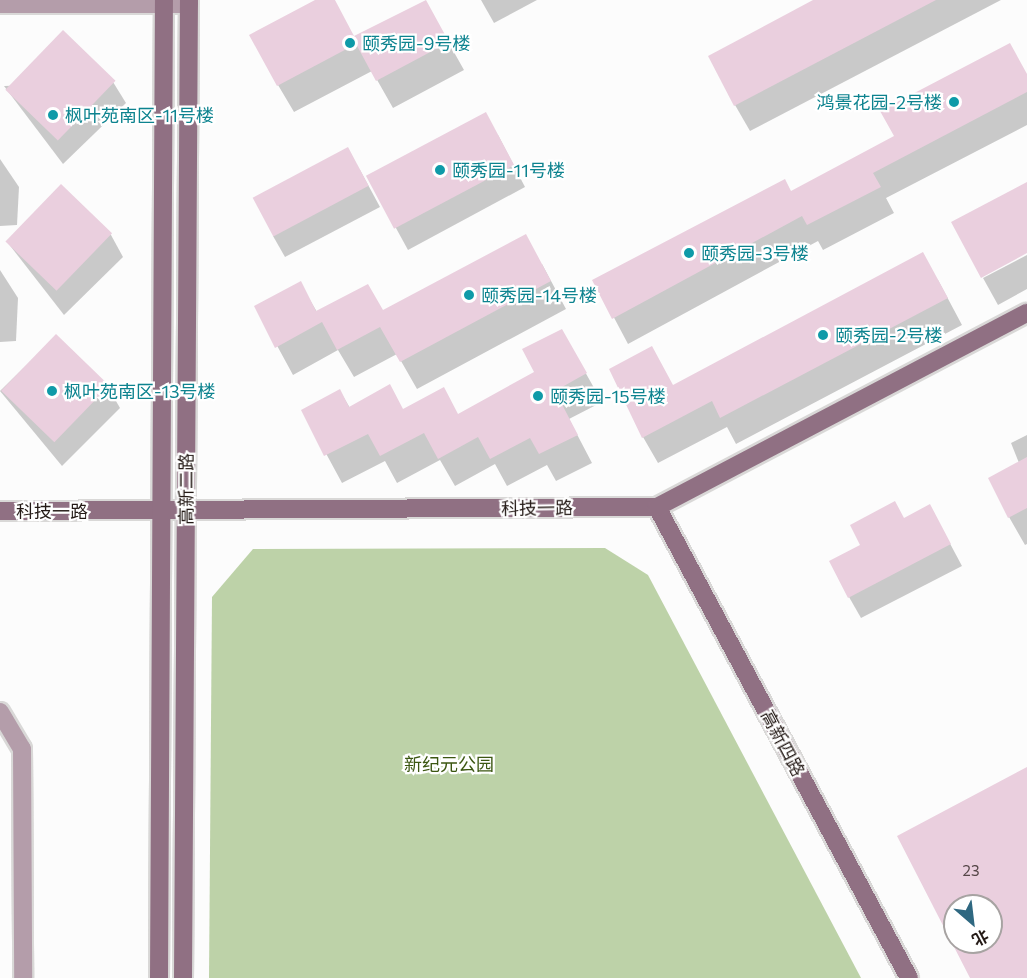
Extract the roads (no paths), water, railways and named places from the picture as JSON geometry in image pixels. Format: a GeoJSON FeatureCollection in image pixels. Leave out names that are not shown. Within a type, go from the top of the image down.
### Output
{"type":"FeatureCollection","features":[{"type":"Feature","properties":{"kind":"street","name":"高新二路"},"geometry":{"type":"LineString","coordinates":[[159,978],[164,2]]}},
{"type":"Feature","properties":{"kind":"street"},"geometry":{"type":"LineString","coordinates":[[0,4],[189,2]]}},
{"type":"Feature","properties":{"kind":"street","name":"高新二路"},"geometry":{"type":"LineString","coordinates":[[183,978],[189,2]]}},
{"type":"Feature","properties":{"kind":"street","name":"科技一路"},"geometry":{"type":"LineString","coordinates":[[0,511],[186,512],[657,507],[1027,313]]}},
{"type":"Feature","properties":{"kind":"street","name":"高新四路"},"geometry":{"type":"LineString","coordinates":[[657,507],[909,978]]}},
{"type":"Feature","properties":{"kind":"street"},"geometry":{"type":"LineString","coordinates":[[0,712],[22,749],[23,978]]}},
{"type":"Feature","properties":{"kind":"place","name":"颐秀园-9号楼"},"geometry":{"type":"Point","coordinates":[350,43]}},
{"type":"Feature","properties":{"kind":"place","name":"鸿景花园-2号楼"},"geometry":{"type":"Point","coordinates":[954,102]}},
{"type":"Feature","properties":{"kind":"place","name":"枫叶苑南区-11号楼"},"geometry":{"type":"Point","coordinates":[53,115]}},
{"type":"Feature","properties":{"kind":"place","name":"颐秀园-11号楼"},"geometry":{"type":"Point","coordinates":[440,170]}},
{"type":"Feature","properties":{"kind":"place","name":"颐秀园-3号楼"},"geometry":{"type":"Point","coordinates":[689,253]}},
{"type":"Feature","properties":{"kind":"place","name":"颐秀园-14号楼"},"geometry":{"type":"Point","coordinates":[469,295]}},
{"type":"Feature","properties":{"kind":"place","name":"颐秀园-2号楼"},"geometry":{"type":"Point","coordinates":[823,335]}},
{"type":"Feature","properties":{"kind":"place","name":"枫叶苑南区-13号楼"},"geometry":{"type":"Point","coordinates":[52,391]}},
{"type":"Feature","properties":{"kind":"place","name":"颐秀园-15号楼"},"geometry":{"type":"Point","coordinates":[538,396]}},
{"type":"Feature","properties":{"kind":"park label","name":"新纪元公园"},"geometry":{"type":"Point","coordinates":[449,764]}}]}
